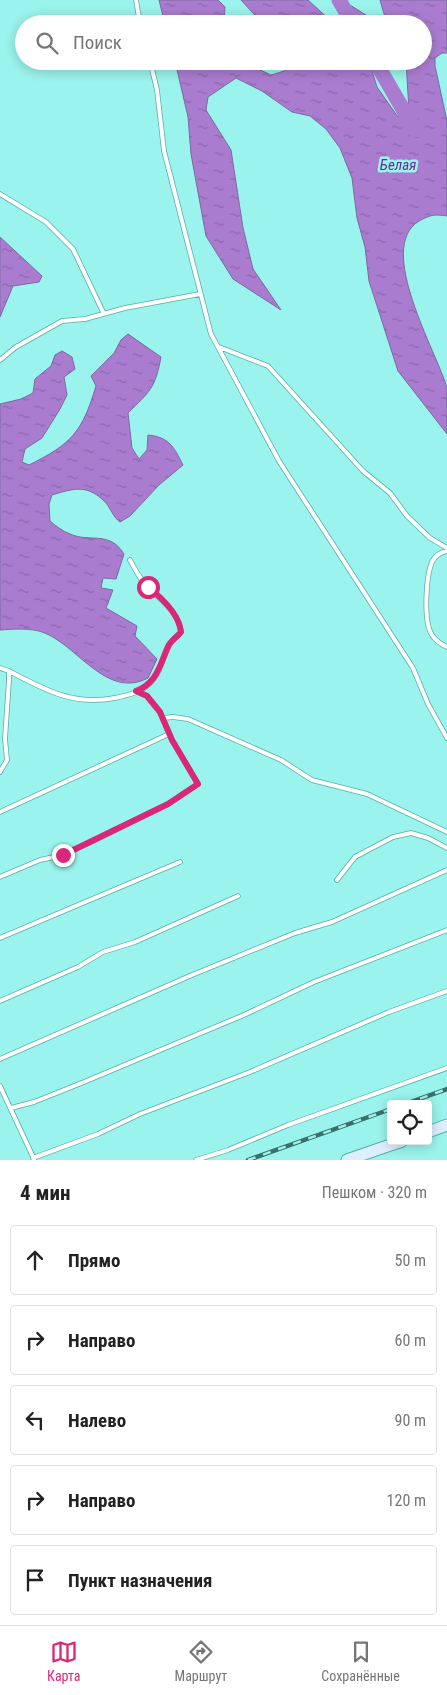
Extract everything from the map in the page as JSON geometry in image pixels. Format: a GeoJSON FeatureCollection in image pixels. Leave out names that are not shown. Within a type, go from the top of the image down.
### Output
{"type":"FeatureCollection","features":[{"type":"Feature","properties":{"kind":"street"},"geometry":{"type":"LineString","coordinates":[[432,1131],[447,1125]]}},
{"type":"Feature","properties":{"kind":"street"},"geometry":{"type":"LineString","coordinates":[[347,1160],[390,1145]]}},
{"type":"Feature","properties":{"kind":"lane"},"geometry":{"type":"LineString","coordinates":[[136,0],[138,15]]}},
{"type":"Feature","properties":{"kind":"lane"},"geometry":{"type":"LineString","coordinates":[[152,70],[157,90],[164,151],[211,334],[279,462],[413,668],[428,704],[447,738]]}},
{"type":"Feature","properties":{"kind":"lane"},"geometry":{"type":"LineString","coordinates":[[0,194],[46,222],[74,249],[103,312]]}},
{"type":"Feature","properties":{"kind":"lane"},"geometry":{"type":"LineString","coordinates":[[0,360],[16,347],[62,321],[85,319],[103,312],[200,294]]}},
{"type":"Feature","properties":{"kind":"lane"},"geometry":{"type":"LineString","coordinates":[[219,347],[268,366],[363,471],[390,493],[407,516],[430,538],[447,550]]}},
{"type":"Feature","properties":{"kind":"lane"},"geometry":{"type":"LineString","coordinates":[[447,550],[440,552],[433,560],[428,575],[427,593],[427,623],[432,635],[447,647]]}},
{"type":"Feature","properties":{"kind":"lane"},"geometry":{"type":"LineString","coordinates":[[0,668],[61,697],[81,700],[101,701],[125,696],[146,687],[157,674],[168,645],[181,632],[180,624],[159,596],[148,587],[130,560]]}},
{"type":"Feature","properties":{"kind":"lane"},"geometry":{"type":"LineString","coordinates":[[0,772],[6,760],[5,739],[9,671]]}},
{"type":"Feature","properties":{"kind":"lane"},"geometry":{"type":"LineString","coordinates":[[0,877],[40,860],[63,855],[91,842],[168,804],[198,784],[169,734],[163,718],[147,696],[136,691]]}},
{"type":"Feature","properties":{"kind":"lane"},"geometry":{"type":"LineString","coordinates":[[163,718],[172,716],[188,719],[281,760],[312,780],[367,794],[447,832]]}},
{"type":"Feature","properties":{"kind":"lane"},"geometry":{"type":"LineString","coordinates":[[0,812],[169,734]]}},
{"type":"Feature","properties":{"kind":"lane"},"geometry":{"type":"LineString","coordinates":[[337,880],[355,857],[393,837],[411,833],[428,838],[447,848]]}},
{"type":"Feature","properties":{"kind":"lane"},"geometry":{"type":"LineString","coordinates":[[0,938],[180,862]]}},
{"type":"Feature","properties":{"kind":"lane"},"geometry":{"type":"LineString","coordinates":[[0,1059],[192,975],[295,933],[332,922],[447,870]]}},
{"type":"Feature","properties":{"kind":"lane"},"geometry":{"type":"LineString","coordinates":[[0,1001],[78,967],[103,952],[135,942],[238,896]]}},
{"type":"Feature","properties":{"kind":"lane"},"geometry":{"type":"LineString","coordinates":[[11,1108],[34,1102],[84,1082],[244,1015],[314,982],[362,965],[447,930]]}},
{"type":"Feature","properties":{"kind":"lane"},"geometry":{"type":"LineString","coordinates":[[0,1086],[34,1159],[98,1134],[140,1114],[250,1072],[389,1012],[447,990]]}},
{"type":"Feature","properties":{"kind":"lane"},"geometry":{"type":"LineString","coordinates":[[196,1160],[228,1150],[288,1125],[447,1068]]}},
{"type":"Feature","properties":{"kind":"water"},"geometry":{"type":"Polygon","coordinates":[[[159,0],[218,0],[225,7],[225,15],[163,15],[159,0]]]}},
{"type":"Feature","properties":{"kind":"water"},"geometry":{"type":"Polygon","coordinates":[[[241,0],[308,0],[324,15],[255,15],[241,0]]]}},
{"type":"Feature","properties":{"kind":"water","name":"Белая"},"geometry":{"type":"Polygon","coordinates":[[[380,0],[447,0],[447,53],[442,53],[435,58],[435,66],[447,121],[447,216],[432,215],[419,221],[407,234],[403,253],[406,276],[413,301],[447,388],[447,434],[398,371],[369,281],[365,247],[357,218],[352,178],[340,148],[326,129],[310,116],[292,112],[262,91],[236,78],[208,97],[206,110],[231,150],[243,228],[253,269],[281,310],[233,279],[206,236],[191,154],[188,117],[177,70],[260,70],[271,75],[284,70],[372,70],[377,87],[398,117],[409,111],[407,70],[432,70],[432,15],[384,15],[380,0]]]}},
{"type":"Feature","properties":{"kind":"water"},"geometry":{"type":"Polygon","coordinates":[[[350,5],[366,15],[346,15],[350,5]]]}},
{"type":"Feature","properties":{"kind":"water"},"geometry":{"type":"Polygon","coordinates":[[[0,237],[42,276],[39,282],[13,286],[0,317],[0,237]]]}},
{"type":"Feature","properties":{"kind":"water"},"geometry":{"type":"Polygon","coordinates":[[[128,334],[161,357],[154,383],[128,413],[132,448],[139,459],[147,450],[148,435],[161,438],[174,448],[183,465],[159,485],[130,516],[120,522],[106,503],[87,490],[74,489],[52,495],[49,504],[50,521],[59,528],[67,533],[85,538],[106,539],[118,547],[124,554],[116,579],[103,578],[101,588],[113,590],[106,608],[137,626],[135,636],[157,659],[148,678],[133,683],[119,682],[105,676],[55,638],[42,632],[27,629],[0,630],[0,404],[21,399],[33,393],[35,379],[51,366],[55,355],[62,351],[72,357],[75,369],[64,377],[67,395],[42,438],[25,449],[22,462],[29,465],[43,458],[65,443],[80,426],[96,386],[91,376],[114,353],[121,340],[128,334]]]}},
{"type":"Feature","properties":{"kind":"waterway","name":"Белая"},"geometry":{"type":"LineString","coordinates":[[339,0],[348,15]]}},
{"type":"Feature","properties":{"kind":"waterway","name":"Белая"},"geometry":{"type":"LineString","coordinates":[[380,70],[415,130]]}},
{"type":"Feature","properties":{"kind":"railway"},"geometry":{"type":"LineString","coordinates":[[416,1100],[447,1089]]}},
{"type":"Feature","properties":{"kind":"railway"},"geometry":{"type":"LineString","coordinates":[[248,1160],[387,1110]]}},
{"type":"Feature","properties":{"kind":"route"},"geometry":{"type":"LineString","coordinates":[[63,855],[168,804],[198,784],[172,740],[160,712],[147,696],[136,691],[146,687],[157,674],[164,662],[168,645],[181,632],[180,624],[171,610],[148,587]]}}]}
